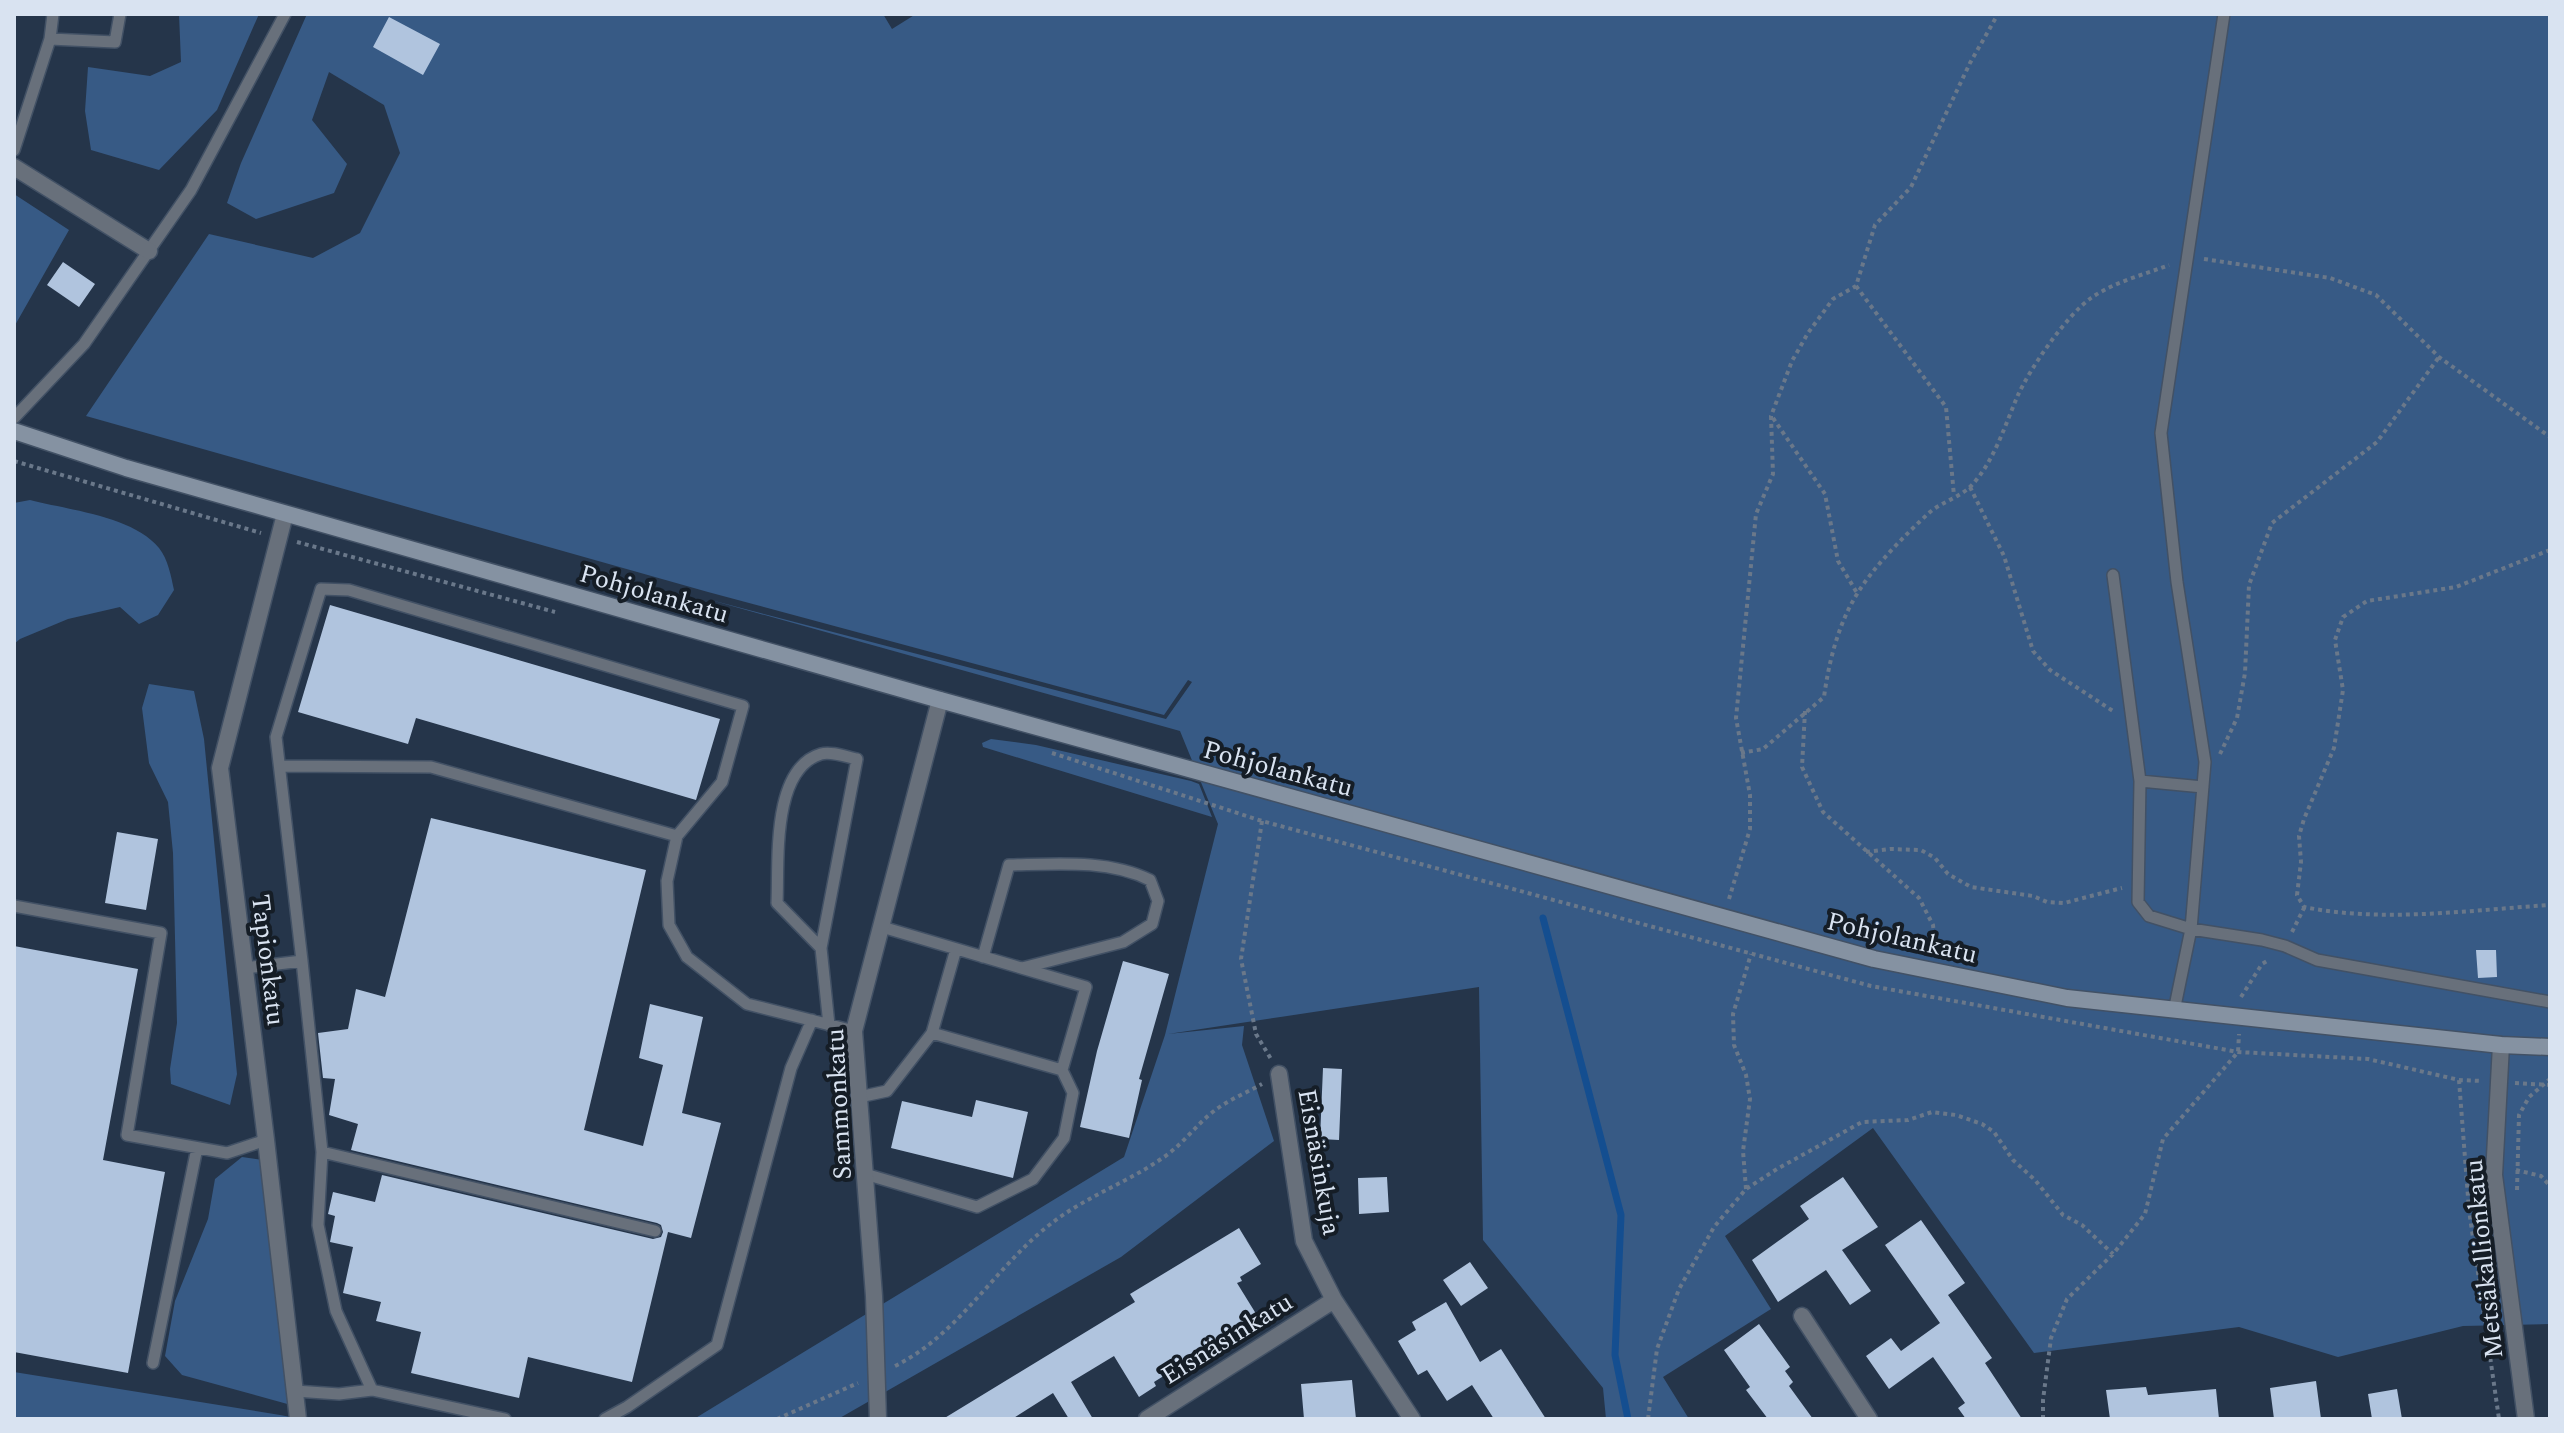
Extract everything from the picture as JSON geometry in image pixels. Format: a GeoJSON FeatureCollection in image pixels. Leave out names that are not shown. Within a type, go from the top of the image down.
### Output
{"type":"FeatureCollection","features":[{"type":"Feature","properties":{"kind":"main road","name":"Pohjolankatu"},"geometry":{"type":"LineString","coordinates":[[14,431],[126,468],[940,700],[1874,959],[2067,998],[2501,1045],[2550,1047]]}},
{"type":"Feature","properties":{"kind":"street"},"geometry":{"type":"LineString","coordinates":[[14,167],[149,251]]}},
{"type":"Feature","properties":{"kind":"street","name":"Tapionkatu"},"geometry":{"type":"LineString","coordinates":[[285,514],[220,768],[298,1419]]}},
{"type":"Feature","properties":{"kind":"street","name":"Sammonkatu"},"geometry":{"type":"LineString","coordinates":[[878,1419],[874,1296],[854,1031],[940,700]]}},
{"type":"Feature","properties":{"kind":"street","name":"Metsäkallionkatu"},"geometry":{"type":"LineString","coordinates":[[2501,1045],[2494,1175],[2526,1419]]}},
{"type":"Feature","properties":{"kind":"street","name":"Eisnäsinkuja"},"geometry":{"type":"LineString","coordinates":[[1279,1074],[1304,1241],[1334,1300],[1412,1419]]}},
{"type":"Feature","properties":{"kind":"street","name":"Eisnäsinkatu"},"geometry":{"type":"LineString","coordinates":[[1147,1419],[1334,1300]]}},
{"type":"Feature","properties":{"kind":"street"},"geometry":{"type":"LineString","coordinates":[[1802,1316],[1869,1419]]}},
{"type":"Feature","properties":{"kind":"lane"},"geometry":{"type":"LineString","coordinates":[[14,150],[50,39],[53,14]]}},
{"type":"Feature","properties":{"kind":"lane"},"geometry":{"type":"LineString","coordinates":[[50,39],[115,42],[120,14]]}},
{"type":"Feature","properties":{"kind":"lane"},"geometry":{"type":"LineString","coordinates":[[14,418],[84,344],[191,190],[285,14]]}},
{"type":"Feature","properties":{"kind":"lane"},"geometry":{"type":"LineString","coordinates":[[2174,1011],[2191,929],[2205,762],[2177,582],[2161,433],[2178,309],[2190,257],[2224,14]]}},
{"type":"Feature","properties":{"kind":"lane"},"geometry":{"type":"LineString","coordinates":[[2113,575],[2140,781],[2138,902],[2149,916],[2191,929],[2285,946],[2317,960],[2550,1002]]}},
{"type":"Feature","properties":{"kind":"lane"},"geometry":{"type":"LineString","coordinates":[[372,1390],[336,1311],[318,1225],[322,1152],[276,737],[321,589],[349,590],[743,706],[722,782],[677,836],[667,881],[669,925],[687,957],[747,1004],[854,1031]]}},
{"type":"Feature","properties":{"kind":"lane"},"geometry":{"type":"LineString","coordinates":[[821,948],[777,903],[783,801],[799,768],[824,753],[857,759],[821,948],[829,1025]]}},
{"type":"Feature","properties":{"kind":"lane"},"geometry":{"type":"LineString","coordinates":[[280,766],[431,767],[677,836]]}},
{"type":"Feature","properties":{"kind":"lane"},"geometry":{"type":"LineString","coordinates":[[2140,781],[2203,787]]}},
{"type":"Feature","properties":{"kind":"lane"},"geometry":{"type":"LineString","coordinates":[[983,957],[1009,865],[1111,868],[1134,872],[1150,880],[1158,901],[1152,924],[1123,942],[1022,968]]}},
{"type":"Feature","properties":{"kind":"lane"},"geometry":{"type":"LineString","coordinates":[[14,906],[161,933],[127,1135],[227,1153],[266,1140]]}},
{"type":"Feature","properties":{"kind":"lane"},"geometry":{"type":"LineString","coordinates":[[865,1174],[977,1207],[1033,1179],[1064,1138],[1073,1093],[1062,1070],[1086,987],[882,927]]}},
{"type":"Feature","properties":{"kind":"lane"},"geometry":{"type":"LineString","coordinates":[[859,1097],[887,1091],[932,1033],[956,949]]}},
{"type":"Feature","properties":{"kind":"lane"},"geometry":{"type":"LineString","coordinates":[[245,968],[302,961]]}},
{"type":"Feature","properties":{"kind":"lane"},"geometry":{"type":"LineString","coordinates":[[605,1419],[717,1345],[791,1068],[812,1020]]}},
{"type":"Feature","properties":{"kind":"lane"},"geometry":{"type":"LineString","coordinates":[[932,1033],[1062,1070]]}},
{"type":"Feature","properties":{"kind":"lane"},"geometry":{"type":"LineString","coordinates":[[153,1363],[197,1148]]}},
{"type":"Feature","properties":{"kind":"lane"},"geometry":{"type":"LineString","coordinates":[[322,1152],[655,1231]]}},
{"type":"Feature","properties":{"kind":"lane"},"geometry":{"type":"LineString","coordinates":[[295,1391],[339,1394],[372,1390],[505,1419]]}},
{"type":"Feature","properties":{"kind":"path"},"geometry":{"type":"LineString","coordinates":[[1718,944],[1750,829],[1750,795],[1736,718],[1756,514],[1773,474],[1771,416],[1792,361],[1808,333],[1833,299],[1856,286],[1875,225],[1911,187],[1970,63],[1998,14]]}},
{"type":"Feature","properties":{"kind":"path"},"geometry":{"type":"LineString","coordinates":[[1741,753],[1763,749],[1824,697],[1829,658],[1857,593],[1894,549],[1933,510],[1970,487],[1989,459],[2020,391],[2045,349],[2090,299],[2129,278],[2190,257],[2330,278],[2376,295],[2439,357],[2550,437]]}},
{"type":"Feature","properties":{"kind":"path"},"geometry":{"type":"LineString","coordinates":[[1856,286],[1946,407],[1954,496]]}},
{"type":"Feature","properties":{"kind":"path"},"geometry":{"type":"LineString","coordinates":[[2219,755],[2237,718],[2245,673],[2249,585],[2272,523],[2377,442],[2439,357]]}},
{"type":"Feature","properties":{"kind":"path"},"geometry":{"type":"LineString","coordinates":[[1771,416],[1825,494],[1838,561],[1857,593]]}},
{"type":"Feature","properties":{"kind":"path"},"geometry":{"type":"LineString","coordinates":[[1970,487],[2004,556],[2033,651],[2050,670],[2117,714],[2135,738]]}},
{"type":"Feature","properties":{"kind":"path"},"geometry":{"type":"LineString","coordinates":[[2550,550],[2456,587],[2367,601],[2343,617],[2335,640],[2343,690],[2334,748],[2299,836],[2301,862],[2297,895],[2304,907],[2325,911],[2439,914],[2550,905]]}},
{"type":"Feature","properties":{"kind":"path"},"geometry":{"type":"LineString","coordinates":[[1805,711],[1802,767],[1823,812],[1919,898],[1933,925],[1938,972]]}},
{"type":"Feature","properties":{"kind":"path"},"geometry":{"type":"LineString","coordinates":[[777,1419],[911,1358],[952,1325],[1046,1227],[1080,1203],[1165,1157],[1214,1111],[1279,1074],[1256,1034],[1241,959],[1262,821]]}},
{"type":"Feature","properties":{"kind":"path"},"geometry":{"type":"LineString","coordinates":[[1866,852],[1921,850],[1935,858],[1948,874],[1971,887],[2033,896],[2047,902],[2064,903],[2109,891]]}},
{"type":"Feature","properties":{"kind":"path"},"geometry":{"type":"LineString","coordinates":[[2043,1419],[2051,1338],[2067,1299],[2113,1254],[2145,1214],[2163,1139],[2238,1052],[2240,999],[2262,964],[2285,946],[2304,907]]}},
{"type":"Feature","properties":{"kind":"path"},"geometry":{"type":"LineString","coordinates":[[1746,1189],[1743,1151],[1750,1099],[1746,1075],[1734,1045],[1733,1014],[1751,954]]}},
{"type":"Feature","properties":{"kind":"path"},"geometry":{"type":"LineString","coordinates":[[2550,1079],[2529,1097],[2519,1115],[2516,1170],[2541,1176],[2550,1186]]}},
{"type":"Feature","properties":{"kind":"path"},"geometry":{"type":"LineString","coordinates":[[2459,1080],[2469,1210],[2499,1419]]}},
{"type":"Feature","properties":{"kind":"path"},"geometry":{"type":"LineString","coordinates":[[1648,1419],[1657,1349],[1679,1289],[1714,1227],[1746,1189],[1862,1122],[1908,1120],[1932,1112],[1956,1115],[1982,1124],[1994,1132],[2013,1160],[2035,1180],[2063,1215],[2082,1225],[2113,1254]]}},
{"type":"Feature","properties":{"kind":"shaded area"},"geometry":{"type":"Polygon","coordinates":[[[179,14],[259,14],[217,110],[159,170],[91,150],[85,111],[88,67],[150,76],[181,62],[179,14]]]}},
{"type":"Feature","properties":{"kind":"shaded area"},"geometry":{"type":"Polygon","coordinates":[[[307,14],[883,14],[892,29],[916,14],[2550,14],[2550,1324],[2463,1326],[2338,1357],[2239,1327],[2034,1353],[1873,1128],[1725,1236],[1771,1309],[1663,1377],[1689,1419],[1606,1419],[1603,1388],[1483,1240],[1479,987],[1168,1034],[1244,1026],[1242,1045],[1274,1141],[1121,1257],[838,1419],[694,1419],[1124,1157],[1165,1035],[1218,824],[1180,731],[707,599],[1166,719],[1192,682],[1188,680],[1164,715],[708,592],[86,416],[209,234],[313,258],[360,233],[400,153],[384,105],[329,72],[312,120],[347,164],[334,193],[256,219],[227,203],[241,163],[307,14]]]}},
{"type":"Feature","properties":{"kind":"shaded area"},"geometry":{"type":"Polygon","coordinates":[[[14,194],[69,230],[14,327],[14,194]]]}},
{"type":"Feature","properties":{"kind":"shaded area"},"geometry":{"type":"Polygon","coordinates":[[[30,500],[117,521],[148,537],[165,557],[174,590],[158,615],[139,624],[120,607],[68,619],[14,644],[14,503],[30,500]]]}},
{"type":"Feature","properties":{"kind":"shaded area"},"geometry":{"type":"Polygon","coordinates":[[[149,684],[194,691],[204,739],[237,1074],[230,1105],[171,1084],[170,1069],[177,1023],[173,853],[168,802],[149,763],[142,708],[149,684]]]}},
{"type":"Feature","properties":{"kind":"shaded area"},"geometry":{"type":"Polygon","coordinates":[[[991,739],[1036,745],[1191,781],[1199,784],[1212,817],[983,747],[982,743],[991,739]]]}},
{"type":"Feature","properties":{"kind":"shaded area"},"geometry":{"type":"Polygon","coordinates":[[[242,1157],[263,1160],[291,1405],[182,1375],[165,1356],[175,1301],[208,1219],[215,1179],[242,1157]]]}},
{"type":"Feature","properties":{"kind":"shaded area"},"geometry":{"type":"Polygon","coordinates":[[[14,1372],[280,1415],[301,1419],[14,1419],[14,1372]]]}},
{"type":"Feature","properties":{"kind":"building"},"geometry":{"type":"Polygon","coordinates":[[[389,17],[440,44],[423,75],[373,47],[389,17]]]}},
{"type":"Feature","properties":{"kind":"building"},"geometry":{"type":"Polygon","coordinates":[[[63,262],[95,284],[79,307],[47,285],[63,262]]]}},
{"type":"Feature","properties":{"kind":"building"},"geometry":{"type":"Polygon","coordinates":[[[330,605],[720,719],[696,800],[416,718],[408,744],[298,712],[330,605]]]}},
{"type":"Feature","properties":{"kind":"building"},"geometry":{"type":"Polygon","coordinates":[[[431,818],[646,870],[584,1130],[643,1146],[663,1065],[639,1058],[650,1004],[703,1017],[682,1113],[721,1123],[691,1238],[668,1232],[632,1382],[528,1357],[519,1398],[411,1373],[421,1332],[376,1321],[381,1302],[343,1293],[353,1247],[330,1242],[335,1216],[328,1214],[333,1192],[375,1202],[382,1175],[653,1239],[661,1237],[663,1232],[657,1223],[351,1150],[358,1124],[329,1115],[335,1079],[323,1078],[318,1033],[348,1029],[356,989],[385,997],[431,818]]]}},
{"type":"Feature","properties":{"kind":"building"},"geometry":{"type":"Polygon","coordinates":[[[117,832],[158,839],[146,910],[105,903],[117,832]]]}},
{"type":"Feature","properties":{"kind":"building"},"geometry":{"type":"Polygon","coordinates":[[[14,946],[138,969],[103,1160],[165,1172],[128,1373],[14,1352],[14,946]]]}},
{"type":"Feature","properties":{"kind":"building"},"geometry":{"type":"Polygon","coordinates":[[[2476,950],[2496,950],[2497,977],[2478,978],[2476,950]]]}},
{"type":"Feature","properties":{"kind":"building"},"geometry":{"type":"Polygon","coordinates":[[[1123,961],[1169,974],[1139,1079],[1142,1080],[1129,1138],[1080,1127],[1097,1051],[1123,961]]]}},
{"type":"Feature","properties":{"kind":"building"},"geometry":{"type":"Polygon","coordinates":[[[1323,1068],[1342,1069],[1339,1140],[1320,1139],[1323,1068]]]}},
{"type":"Feature","properties":{"kind":"building"},"geometry":{"type":"Polygon","coordinates":[[[976,1100],[1028,1112],[1013,1178],[891,1148],[902,1101],[972,1117],[976,1100]]]}},
{"type":"Feature","properties":{"kind":"building"},"geometry":{"type":"Polygon","coordinates":[[[1387,1177],[1389,1212],[1359,1214],[1358,1178],[1387,1177]]]}},
{"type":"Feature","properties":{"kind":"building"},"geometry":{"type":"Polygon","coordinates":[[[1843,1177],[1878,1227],[1842,1250],[1871,1291],[1850,1305],[1826,1270],[1778,1302],[1752,1260],[1809,1219],[1800,1206],[1843,1177]]]}},
{"type":"Feature","properties":{"kind":"building"},"geometry":{"type":"Polygon","coordinates":[[[1921,1220],[1965,1283],[1948,1295],[1992,1358],[1985,1363],[2022,1419],[1966,1419],[1958,1408],[1965,1403],[1933,1357],[1889,1389],[1866,1356],[1891,1338],[1901,1351],[1940,1323],[1885,1245],[1921,1220]]]}},
{"type":"Feature","properties":{"kind":"building"},"geometry":{"type":"Polygon","coordinates":[[[1239,1228],[1261,1264],[1240,1277],[1242,1281],[1237,1283],[1258,1317],[1154,1382],[1156,1386],[1139,1397],[1114,1356],[1071,1382],[1093,1419],[1069,1419],[1053,1393],[1012,1419],[943,1419],[1135,1302],[1130,1294],[1239,1228]]]}},
{"type":"Feature","properties":{"kind":"building"},"geometry":{"type":"Polygon","coordinates":[[[1470,1262],[1488,1288],[1461,1306],[1443,1280],[1470,1262]]]}},
{"type":"Feature","properties":{"kind":"building"},"geometry":{"type":"Polygon","coordinates":[[[1446,1302],[1480,1362],[1501,1349],[1546,1419],[1494,1419],[1472,1385],[1447,1401],[1427,1370],[1418,1375],[1398,1341],[1416,1330],[1412,1322],[1446,1302]]]}},
{"type":"Feature","properties":{"kind":"building"},"geometry":{"type":"Polygon","coordinates":[[[1759,1324],[1790,1367],[1785,1371],[1793,1382],[1789,1386],[1813,1419],[1768,1419],[1746,1390],[1750,1387],[1724,1350],[1759,1324]]]}},
{"type":"Feature","properties":{"kind":"building"},"geometry":{"type":"Polygon","coordinates":[[[1352,1380],[1356,1419],[1304,1419],[1301,1384],[1352,1380]]]}},
{"type":"Feature","properties":{"kind":"building"},"geometry":{"type":"Polygon","coordinates":[[[2316,1381],[2321,1419],[2274,1419],[2270,1388],[2316,1381]]]}},
{"type":"Feature","properties":{"kind":"building"},"geometry":{"type":"Polygon","coordinates":[[[2146,1387],[2148,1395],[2216,1389],[2219,1419],[2110,1419],[2106,1390],[2146,1387]]]}},
{"type":"Feature","properties":{"kind":"building"},"geometry":{"type":"Polygon","coordinates":[[[2397,1389],[2402,1419],[2372,1419],[2368,1394],[2397,1389]]]}},
{"type":"Feature","properties":{"kind":"waterway"},"geometry":{"type":"LineString","coordinates":[[1543,918],[1621,1215],[1615,1355],[1628,1419]]}}]}
